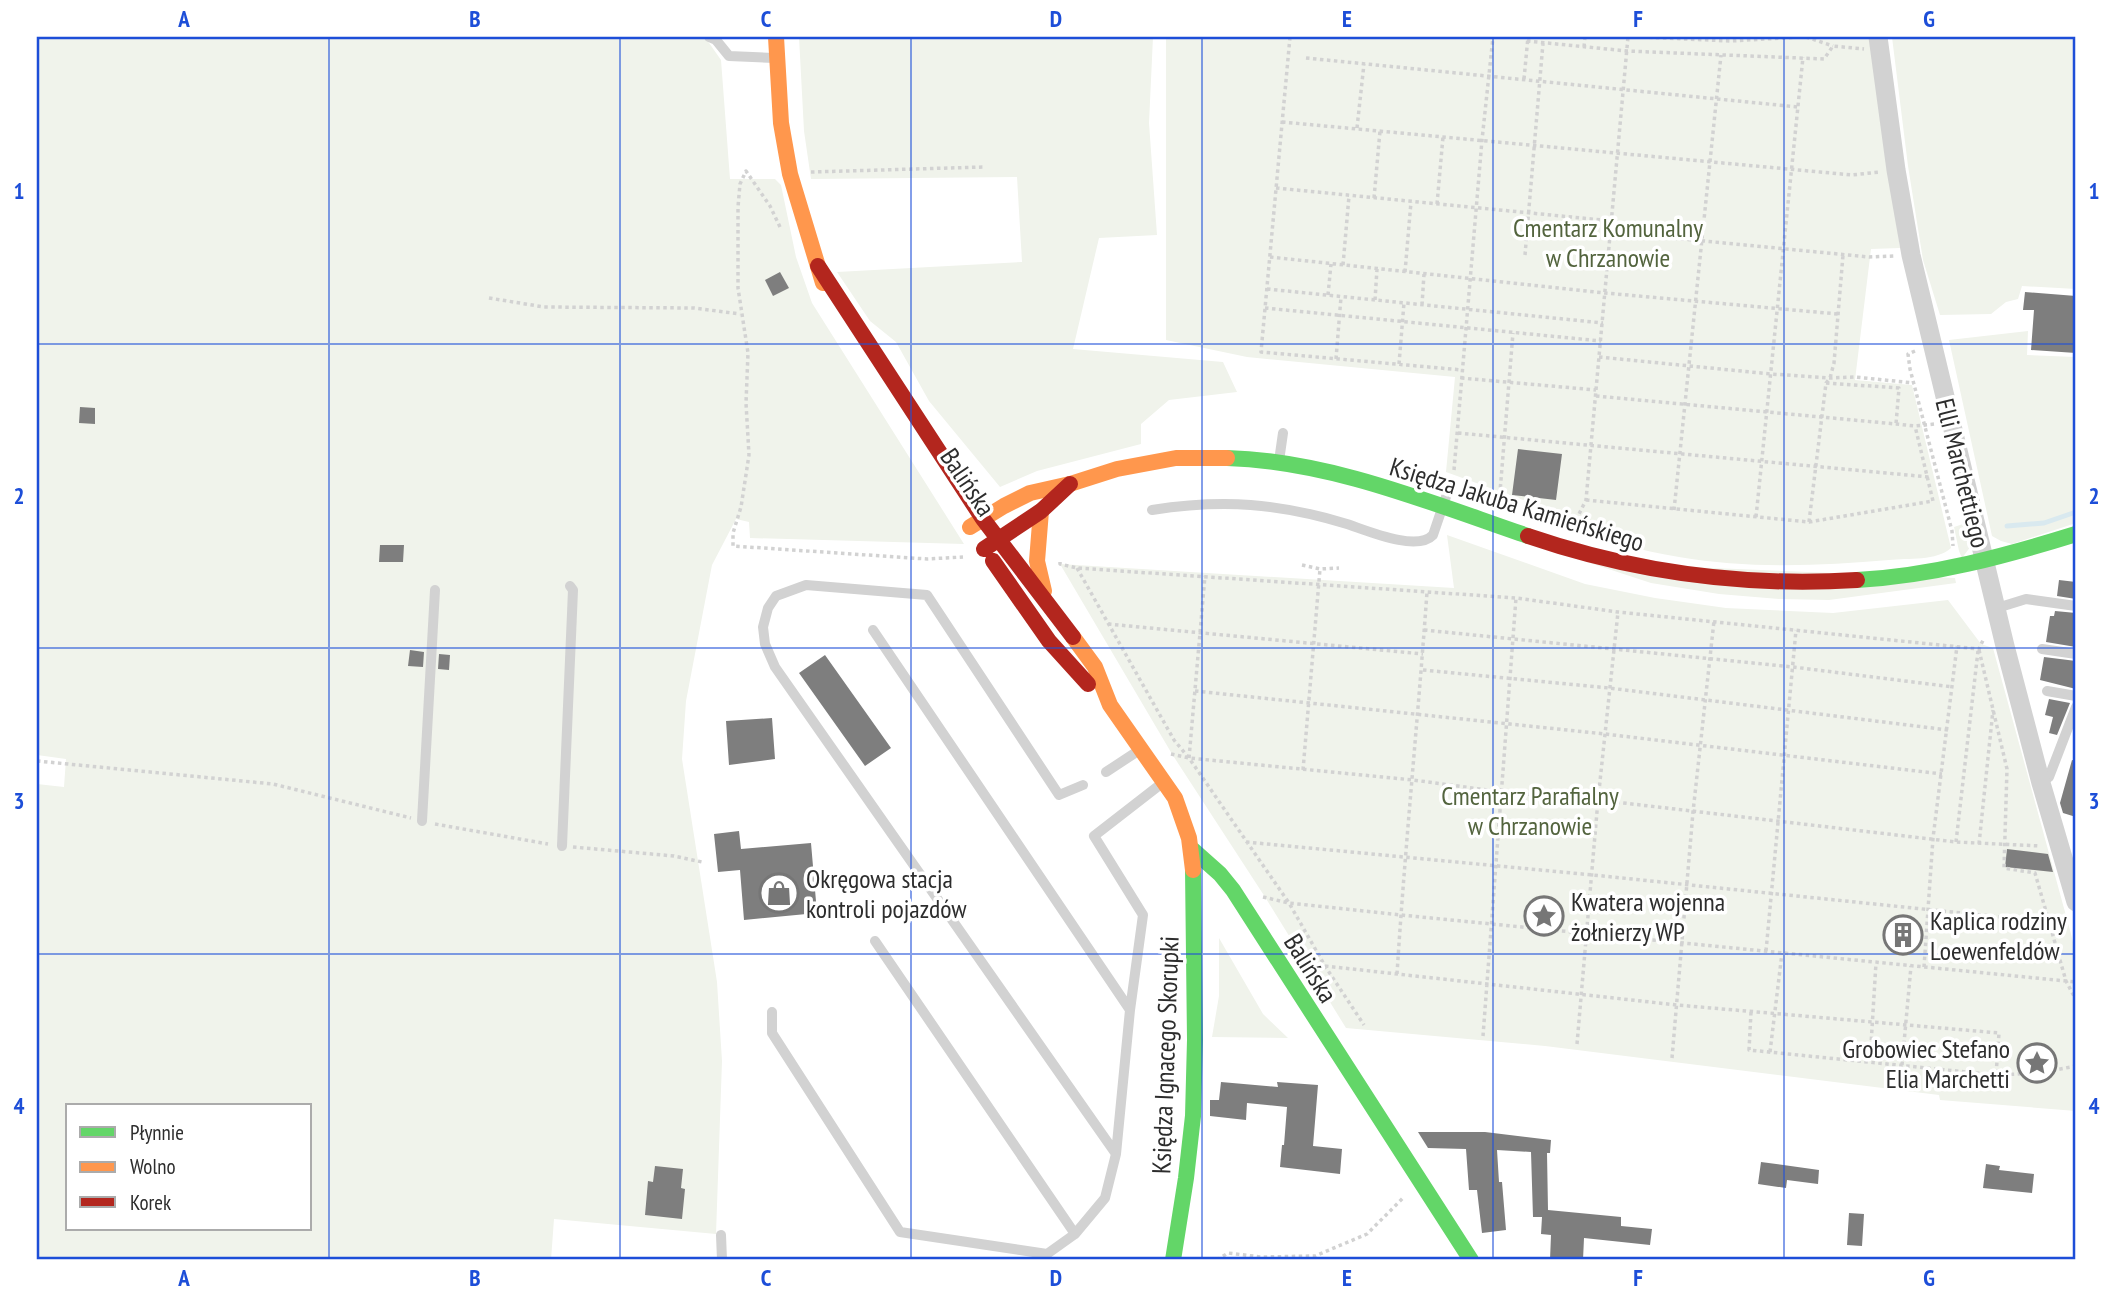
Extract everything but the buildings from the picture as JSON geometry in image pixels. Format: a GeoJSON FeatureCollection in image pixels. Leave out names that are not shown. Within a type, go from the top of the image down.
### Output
{"type":"FeatureCollection","features":[{"type":"Feature","properties":{"kind":"main road","name":"Balińska"},"geometry":{"type":"LineString","coordinates":[[776,37],[781,123],[790,174],[829,303],[841,330]]}},
{"type":"Feature","properties":{"kind":"main road","name":"Balińska"},"geometry":{"type":"LineString","coordinates":[[818,266],[977,523],[984,549],[1026,610],[1077,674],[1110,705],[1164,782],[1182,812],[1193,850],[1247,901],[1471,1260]]}},
{"type":"Feature","properties":{"kind":"main road","name":"Księdza Jakuba Kamieńskiego"},"geometry":{"type":"LineString","coordinates":[[977,523],[1017,498],[1070,485],[1116,469],[1179,458],[1244,457],[1337,474],[1592,557],[1648,570],[1708,579],[1766,583],[1834,583],[1909,576],[1985,562],[2076,534]]}},
{"type":"Feature","properties":{"kind":"main road","name":"Księdza Jakuba Kamieńskiego"},"geometry":{"type":"LineString","coordinates":[[999,540],[1041,511],[1070,485]]}},
{"type":"Feature","properties":{"kind":"main road","name":"Balińska"},"geometry":{"type":"LineString","coordinates":[[957,509],[999,540],[1095,667],[1110,705]]}},
{"type":"Feature","properties":{"kind":"main road"},"geometry":{"type":"LineString","coordinates":[[1041,511],[1036,565],[1052,610]]}},
{"type":"Feature","properties":{"kind":"main road"},"geometry":{"type":"LineString","coordinates":[[984,549],[999,540]]}},
{"type":"Feature","properties":{"kind":"main road","name":"Księdza Ignacego Skorupki"},"geometry":{"type":"LineString","coordinates":[[1173,1260],[1188,1165],[1193,1100],[1193,850]]}},
{"type":"Feature","properties":{"kind":"main road"},"geometry":{"type":"LineString","coordinates":[[1195,914],[1199,904],[1215,895],[1247,901]]}},
{"type":"Feature","properties":{"kind":"street","name":"Elli Marchettiego"},"geometry":{"type":"LineString","coordinates":[[1879,43],[1910,255],[1949,421],[2041,783],[2059,845],[2072,876],[2076,902]]}},
{"type":"Feature","properties":{"kind":"lane"},"geometry":{"type":"LineString","coordinates":[[709,37],[716,40],[729,56],[776,58]]}},
{"type":"Feature","properties":{"kind":"lane"},"geometry":{"type":"LineString","coordinates":[[1279,462],[1283,433]]}},
{"type":"Feature","properties":{"kind":"lane"},"geometry":{"type":"LineString","coordinates":[[1152,510],[1230,502],[1305,513],[1381,535],[1419,542],[1428,540],[1433,535],[1451,482]]}},
{"type":"Feature","properties":{"kind":"lane"},"geometry":{"type":"LineString","coordinates":[[1083,785],[1059,795],[926,595],[806,585],[776,596],[768,608],[764,626],[765,644],[775,667],[1116,1154]]}},
{"type":"Feature","properties":{"kind":"lane"},"geometry":{"type":"LineString","coordinates":[[562,846],[573,590],[570,586]]}},
{"type":"Feature","properties":{"kind":"lane"},"geometry":{"type":"LineString","coordinates":[[422,821],[435,590]]}},
{"type":"Feature","properties":{"kind":"lane"},"geometry":{"type":"LineString","coordinates":[[1997,608],[2026,599],[2076,606]]}},
{"type":"Feature","properties":{"kind":"lane"},"geometry":{"type":"LineString","coordinates":[[873,630],[1130,1010]]}},
{"type":"Feature","properties":{"kind":"lane"},"geometry":{"type":"LineString","coordinates":[[2042,649],[2076,654]]}},
{"type":"Feature","properties":{"kind":"lane"},"geometry":{"type":"LineString","coordinates":[[2047,691],[2076,696]]}},
{"type":"Feature","properties":{"kind":"lane"},"geometry":{"type":"LineString","coordinates":[[2041,783],[2049,777],[2076,707]]}},
{"type":"Feature","properties":{"kind":"lane"},"geometry":{"type":"LineString","coordinates":[[1106,772],[1140,749]]}},
{"type":"Feature","properties":{"kind":"lane"},"geometry":{"type":"LineString","coordinates":[[772,1012],[772,1033],[900,1232],[1047,1254],[1075,1234],[1105,1198],[1116,1154],[1130,1010],[1143,915],[1094,836],[1164,782]]}},
{"type":"Feature","properties":{"kind":"lane"},"geometry":{"type":"LineString","coordinates":[[875,942],[1075,1234]]}},
{"type":"Feature","properties":{"kind":"lane"},"geometry":{"type":"LineString","coordinates":[[721,1235],[722,1260]]}},
{"type":"Feature","properties":{"kind":"path"},"geometry":{"type":"LineString","coordinates":[[1290,37],[1261,352],[1462,370]]}},
{"type":"Feature","properties":{"kind":"path"},"geometry":{"type":"LineString","coordinates":[[1451,482],[1458,433],[1493,37]]}},
{"type":"Feature","properties":{"kind":"path"},"geometry":{"type":"LineString","coordinates":[[1584,47],[1585,37]]}},
{"type":"Feature","properties":{"kind":"path"},"geometry":{"type":"LineString","coordinates":[[1576,520],[1586,500],[1628,37]]}},
{"type":"Feature","properties":{"kind":"path"},"geometry":{"type":"LineString","coordinates":[[1642,37],[1800,37]]}},
{"type":"Feature","properties":{"kind":"path"},"geometry":{"type":"LineString","coordinates":[[1806,37],[1833,46],[1879,43]]}},
{"type":"Feature","properties":{"kind":"path"},"geometry":{"type":"LineString","coordinates":[[1524,79],[1528,39],[1543,43],[1627,51],[1824,59],[1833,46]]}},
{"type":"Feature","properties":{"kind":"path"},"geometry":{"type":"LineString","coordinates":[[1525,255],[1543,43]]}},
{"type":"Feature","properties":{"kind":"path"},"geometry":{"type":"LineString","coordinates":[[1674,510],[1721,55]]}},
{"type":"Feature","properties":{"kind":"path"},"geometry":{"type":"LineString","coordinates":[[1756,517],[1803,57]]}},
{"type":"Feature","properties":{"kind":"path"},"geometry":{"type":"LineString","coordinates":[[1306,58],[1798,107]]}},
{"type":"Feature","properties":{"kind":"path"},"geometry":{"type":"LineString","coordinates":[[1357,129],[1364,64]]}},
{"type":"Feature","properties":{"kind":"path"},"geometry":{"type":"LineString","coordinates":[[1282,122],[1852,175],[1896,170]]}},
{"type":"Feature","properties":{"kind":"path"},"geometry":{"type":"LineString","coordinates":[[1374,198],[1380,131]]}},
{"type":"Feature","properties":{"kind":"path"},"geometry":{"type":"LineString","coordinates":[[1437,205],[1443,136]]}},
{"type":"Feature","properties":{"kind":"path"},"geometry":{"type":"LineString","coordinates":[[806,172],[984,167]]}},
{"type":"Feature","properties":{"kind":"path"},"geometry":{"type":"LineString","coordinates":[[746,171],[740,184],[738,207],[738,288],[748,353],[746,403],[749,455],[741,507],[733,533],[733,546],[927,559],[951,558]]}},
{"type":"Feature","properties":{"kind":"path"},"geometry":{"type":"LineString","coordinates":[[1276,188],[1612,221]]}},
{"type":"Feature","properties":{"kind":"path"},"geometry":{"type":"LineString","coordinates":[[1343,265],[1349,196]]}},
{"type":"Feature","properties":{"kind":"path"},"geometry":{"type":"LineString","coordinates":[[1405,272],[1411,202]]}},
{"type":"Feature","properties":{"kind":"path"},"geometry":{"type":"LineString","coordinates":[[1611,232],[1869,257],[1910,255]]}},
{"type":"Feature","properties":{"kind":"path"},"geometry":{"type":"LineString","coordinates":[[1809,522],[1818,466],[1826,383],[1830,379],[1844,254]]}},
{"type":"Feature","properties":{"kind":"path"},"geometry":{"type":"LineString","coordinates":[[1270,257],[1605,293],[1838,314]]}},
{"type":"Feature","properties":{"kind":"path"},"geometry":{"type":"LineString","coordinates":[[1328,295],[1331,264]]}},
{"type":"Feature","properties":{"kind":"path"},"geometry":{"type":"LineString","coordinates":[[1375,300],[1377,269]]}},
{"type":"Feature","properties":{"kind":"path"},"geometry":{"type":"LineString","coordinates":[[1422,304],[1424,274]]}},
{"type":"Feature","properties":{"kind":"path"},"geometry":{"type":"LineString","coordinates":[[1267,289],[1602,323]]}},
{"type":"Feature","properties":{"kind":"path"},"geometry":{"type":"LineString","coordinates":[[1336,359],[1341,297]]}},
{"type":"Feature","properties":{"kind":"path"},"geometry":{"type":"LineString","coordinates":[[489,298],[544,307],[694,308],[740,314]]}},
{"type":"Feature","properties":{"kind":"path"},"geometry":{"type":"LineString","coordinates":[[1399,364],[1404,303]]}},
{"type":"Feature","properties":{"kind":"path"},"geometry":{"type":"LineString","coordinates":[[1265,308],[1601,341]]}},
{"type":"Feature","properties":{"kind":"path"},"geometry":{"type":"LineString","coordinates":[[1494,509],[1500,492],[1513,332]]}},
{"type":"Feature","properties":{"kind":"path"},"geometry":{"type":"LineString","coordinates":[[1920,347],[1913,354],[1908,354],[1951,531],[1953,556]]}},
{"type":"Feature","properties":{"kind":"path"},"geometry":{"type":"LineString","coordinates":[[1599,357],[1830,379],[1855,377],[1914,383]]}},
{"type":"Feature","properties":{"kind":"path"},"geometry":{"type":"LineString","coordinates":[[1461,378],[1685,405],[1823,418],[1915,426],[1949,421]]}},
{"type":"Feature","properties":{"kind":"path"},"geometry":{"type":"LineString","coordinates":[[1826,383],[1899,388],[1896,424]]}},
{"type":"Feature","properties":{"kind":"path"},"geometry":{"type":"LineString","coordinates":[[1586,500],[1809,522],[1933,501],[1915,426]]}},
{"type":"Feature","properties":{"kind":"path"},"geometry":{"type":"LineString","coordinates":[[1458,433],[1929,477]]}},
{"type":"Feature","properties":{"kind":"path"},"geometry":{"type":"LineString","coordinates":[[1057,554],[1060,564],[1077,568],[1516,598],[1618,612],[1979,649]]}},
{"type":"Feature","properties":{"kind":"path"},"geometry":{"type":"LineString","coordinates":[[1301,565],[1320,569],[1339,568]]}},
{"type":"Feature","properties":{"kind":"path"},"geometry":{"type":"LineString","coordinates":[[1077,568],[1174,740],[1289,903],[1325,966],[1364,1025]]}},
{"type":"Feature","properties":{"kind":"path"},"geometry":{"type":"LineString","coordinates":[[1303,769],[1320,569]]}},
{"type":"Feature","properties":{"kind":"path"},"geometry":{"type":"LineString","coordinates":[[1189,758],[1205,576]]}},
{"type":"Feature","properties":{"kind":"path"},"geometry":{"type":"LineString","coordinates":[[1397,974],[1417,713],[1423,670],[1427,592]]}},
{"type":"Feature","properties":{"kind":"path"},"geometry":{"type":"LineString","coordinates":[[1483,1036],[1516,598]]}},
{"type":"Feature","properties":{"kind":"path"},"geometry":{"type":"LineString","coordinates":[[1577,1044],[1598,800],[1618,612]]}},
{"type":"Feature","properties":{"kind":"path"},"geometry":{"type":"LineString","coordinates":[[1672,1058],[1693,812],[1714,621]]}},
{"type":"Feature","properties":{"kind":"path"},"geometry":{"type":"LineString","coordinates":[[1108,624],[1423,654]]}},
{"type":"Feature","properties":{"kind":"path"},"geometry":{"type":"LineString","coordinates":[[1424,630],[1710,658],[1953,687]]}},
{"type":"Feature","properties":{"kind":"path"},"geometry":{"type":"LineString","coordinates":[[1766,951],[1796,630]]}},
{"type":"Feature","properties":{"kind":"path"},"geometry":{"type":"LineString","coordinates":[[1956,842],[1979,649],[1985,636]]}},
{"type":"Feature","properties":{"kind":"path"},"geometry":{"type":"LineString","coordinates":[[1924,967],[1933,838],[1957,646]]}},
{"type":"Feature","properties":{"kind":"path"},"geometry":{"type":"LineString","coordinates":[[1979,649],[2007,769],[2004,868],[2035,873],[2066,981],[2076,1000]]}},
{"type":"Feature","properties":{"kind":"path"},"geometry":{"type":"LineString","coordinates":[[1423,670],[1609,688],[1948,730]]}},
{"type":"Feature","properties":{"kind":"path"},"geometry":{"type":"LineString","coordinates":[[1195,691],[1417,713],[1941,774]]}},
{"type":"Feature","properties":{"kind":"path"},"geometry":{"type":"LineString","coordinates":[[1979,844],[1993,705]]}},
{"type":"Feature","properties":{"kind":"path"},"geometry":{"type":"LineString","coordinates":[[1163,759],[1172,754],[1956,842],[2004,846],[2059,845]]}},
{"type":"Feature","properties":{"kind":"path"},"geometry":{"type":"LineString","coordinates":[[37,761],[273,784],[422,821],[562,846],[674,856],[702,863]]}},
{"type":"Feature","properties":{"kind":"path"},"geometry":{"type":"LineString","coordinates":[[1246,842],[2049,922]]}},
{"type":"Feature","properties":{"kind":"path"},"geometry":{"type":"LineString","coordinates":[[1247,901],[1265,897],[1289,903],[1401,915],[2076,982]]}},
{"type":"Feature","properties":{"kind":"path"},"geometry":{"type":"LineString","coordinates":[[1770,1052],[1782,953]]}},
{"type":"Feature","properties":{"kind":"path"},"geometry":{"type":"LineString","coordinates":[[1870,1061],[1876,963]]}},
{"type":"Feature","properties":{"kind":"path"},"geometry":{"type":"LineString","coordinates":[[1325,966],[1677,1005],[1999,1033],[1996,1074]]}},
{"type":"Feature","properties":{"kind":"path"},"geometry":{"type":"LineString","coordinates":[[1902,1065],[1911,966]]}},
{"type":"Feature","properties":{"kind":"path"},"geometry":{"type":"LineString","coordinates":[[1751,1012],[1749,1050],[1996,1074],[2039,1073],[2076,1066]]}},
{"type":"Feature","properties":{"kind":"path"},"geometry":{"type":"LineString","coordinates":[[1217,1260],[1228,1253],[1315,1256],[1341,1246],[1367,1234],[1420,1180]]}},
{"type":"Feature","properties":{"kind":"green space"},"geometry":{"type":"Polygon","coordinates":[[[37,37],[698,37],[707,40],[721,60],[730,179],[775,179],[781,185],[796,257],[812,303],[964,544],[750,538],[749,522],[736,519],[712,565],[686,701],[682,759],[717,982],[722,1061],[716,1234],[554,1219],[551,1260],[37,1260],[37,784],[64,787],[66,759],[37,755],[37,37]]]}},
{"type":"Feature","properties":{"kind":"green space"},"geometry":{"type":"Polygon","coordinates":[[[799,37],[1153,37],[1149,123],[1157,235],[1099,238],[1073,349],[1223,362],[1237,392],[1169,400],[1141,424],[1141,444],[1037,471],[1000,487],[929,401],[896,342],[870,321],[837,272],[1022,262],[1017,177],[811,179],[804,131],[799,37]]]}},
{"type":"Feature","properties":{"kind":"green space","name":"Cmentarz Komunalny w Chrzanowie"},"geometry":{"type":"Polygon","coordinates":[[[1166,37],[1871,37],[1900,248],[1871,249],[1855,380],[1912,385],[1951,548],[1938,555],[1922,558],[1810,565],[1758,565],[1679,557],[1569,532],[1570,517],[1446,472],[1455,377],[1247,357],[1166,340],[1166,37]]]}},
{"type":"Feature","properties":{"kind":"green space"},"geometry":{"type":"Polygon","coordinates":[[[1892,37],[2076,37],[2076,289],[2022,286],[2018,299],[2006,302],[1991,314],[1940,315],[1923,260],[1892,37]]]}},
{"type":"Feature","properties":{"kind":"green space"},"geometry":{"type":"Polygon","coordinates":[[[2028,331],[2027,355],[2076,357],[2076,523],[2012,544],[1992,536],[1949,340],[2028,331]]]}},
{"type":"Feature","properties":{"kind":"green space"},"geometry":{"type":"Polygon","coordinates":[[[1969,522],[1971,546],[1962,558],[1954,527],[1969,522]]]}},
{"type":"Feature","properties":{"kind":"green space","name":"Cmentarz Parafialny w Chrzanowie"},"geometry":{"type":"Polygon","coordinates":[[[1447,535],[1585,584],[1726,608],[1833,613],[1948,600],[1981,644],[1993,648],[2071,934],[2076,955],[2076,1111],[1940,1100],[1939,1095],[1545,1046],[1346,1028],[1172,754],[1060,564],[1454,588],[1447,535]]]}},
{"type":"Feature","properties":{"kind":"green space"},"geometry":{"type":"Polygon","coordinates":[[[1590,563],[1955,578],[1956,583],[1829,600],[1779,599],[1719,594],[1651,583],[1590,563]]]}},
{"type":"Feature","properties":{"kind":"green space"},"geometry":{"type":"Polygon","coordinates":[[[1219,938],[1263,1014],[1288,1038],[1212,1037],[1219,996],[1219,938]]]}},
{"type":"Feature","properties":{"kind":"waterway"},"geometry":{"type":"LineString","coordinates":[[2007,526],[2044,523],[2076,512]]}},
{"type":"Feature","properties":{"kind":"traffic: fast"},"geometry":{"type":"LineString","coordinates":[[1227,458],[1266,461],[1342,475],[1528,536]]}},
{"type":"Feature","properties":{"kind":"traffic: fast"},"geometry":{"type":"LineString","coordinates":[[1857,580],[1968,564],[2076,534]]}},
{"type":"Feature","properties":{"kind":"traffic: fast"},"geometry":{"type":"LineString","coordinates":[[1193,850],[1220,874],[1233,890],[1471,1260]]}},
{"type":"Feature","properties":{"kind":"traffic: fast"},"geometry":{"type":"LineString","coordinates":[[1173,1260],[1193,1116],[1193,870]]}},
{"type":"Feature","properties":{"kind":"traffic: slow"},"geometry":{"type":"LineString","coordinates":[[776,37],[781,123],[790,174],[823,283]]}},
{"type":"Feature","properties":{"kind":"traffic: slow"},"geometry":{"type":"LineString","coordinates":[[970,527],[1030,493],[1117,469],[1176,458],[1227,458]]}},
{"type":"Feature","properties":{"kind":"traffic: slow"},"geometry":{"type":"LineString","coordinates":[[1041,511],[1037,561],[1044,591]]}},
{"type":"Feature","properties":{"kind":"traffic: slow"},"geometry":{"type":"LineString","coordinates":[[1073,637],[1095,667],[1110,705],[1175,798],[1189,838],[1193,870]]}},
{"type":"Feature","properties":{"kind":"traffic: jam"},"geometry":{"type":"LineString","coordinates":[[818,266],[983,519],[1073,637]]}},
{"type":"Feature","properties":{"kind":"traffic: jam"},"geometry":{"type":"LineString","coordinates":[[984,549],[1041,511],[1070,484]]}},
{"type":"Feature","properties":{"kind":"traffic: jam"},"geometry":{"type":"LineString","coordinates":[[1528,536],[1609,559],[1691,575],[1773,581],[1857,580]]}},
{"type":"Feature","properties":{"kind":"traffic: jam"},"geometry":{"type":"LineString","coordinates":[[993,561],[1049,641],[1088,684]]}},
{"type":"Feature","properties":{"kind":"place","name":"Okręgowa stacja kontroli pojazdów"},"geometry":{"type":"Point","coordinates":[779,893]}},
{"type":"Feature","properties":{"kind":"place","name":"Kwatera wojenna żołnierzy WP"},"geometry":{"type":"Point","coordinates":[1544,916]}},
{"type":"Feature","properties":{"kind":"place","name":"Kaplica rodziny Loewenfeldów"},"geometry":{"type":"Point","coordinates":[1903,935]}},
{"type":"Feature","properties":{"kind":"place","name":"Grobowiec Stefano Elia Marchetti"},"geometry":{"type":"Point","coordinates":[2037,1063]}}]}
